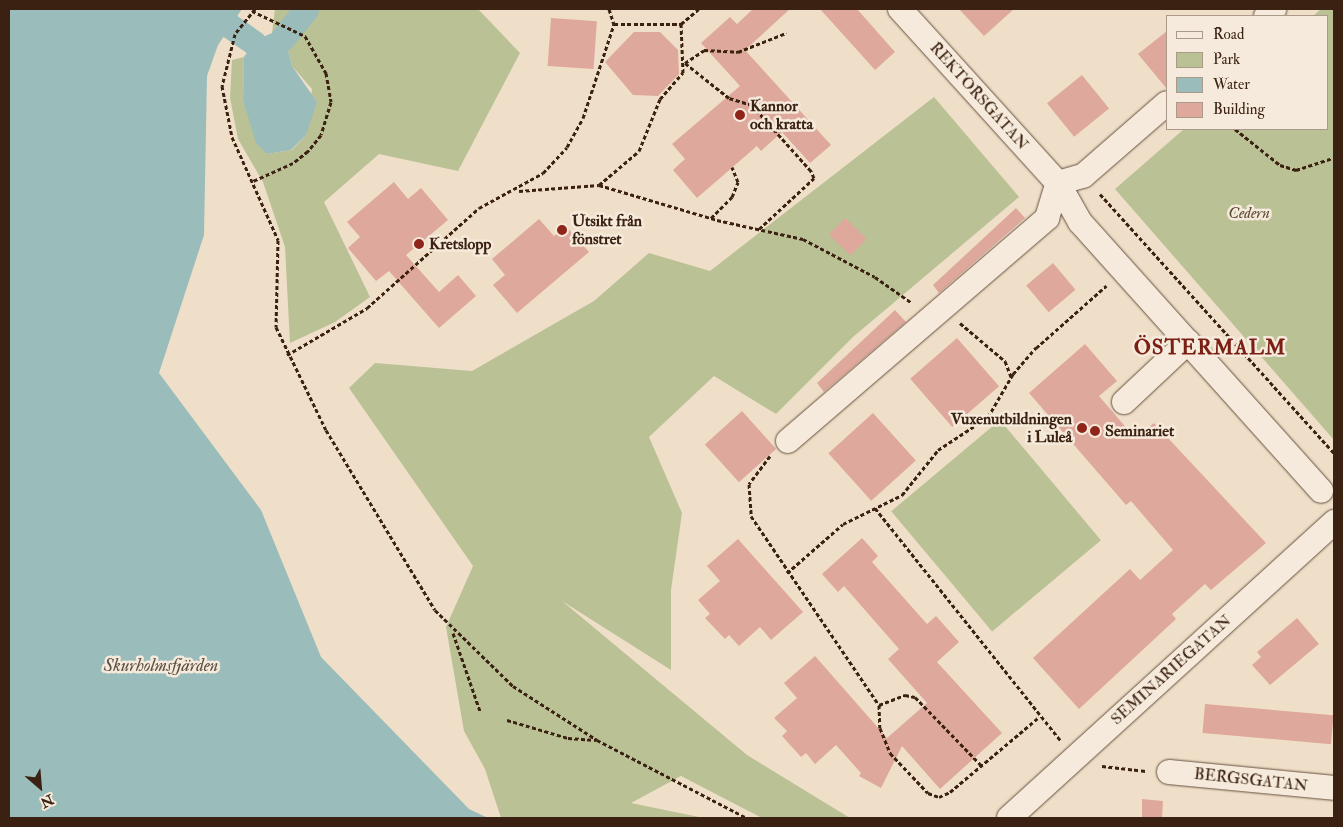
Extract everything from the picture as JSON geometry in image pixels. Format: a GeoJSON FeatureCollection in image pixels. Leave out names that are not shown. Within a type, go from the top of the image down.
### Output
{"type":"FeatureCollection","features":[{"type":"Feature","properties":{"kind":"street","name":"REKTORSGATAN"},"geometry":{"type":"LineString","coordinates":[[900,9],[1058,183],[1080,222],[1321,492]]}},
{"type":"Feature","properties":{"kind":"street"},"geometry":{"type":"LineString","coordinates":[[788,441],[940,313],[1047,218],[1058,183],[1083,176],[1166,104]]}},
{"type":"Feature","properties":{"kind":"street"},"geometry":{"type":"LineString","coordinates":[[1124,402],[1188,342]]}},
{"type":"Feature","properties":{"kind":"street","name":"SEMINARIEGATAN"},"geometry":{"type":"LineString","coordinates":[[1009,818],[1334,522]]}},
{"type":"Feature","properties":{"kind":"street","name":"BERGSGATAN"},"geometry":{"type":"LineString","coordinates":[[1169,772],[1334,788]]}},
{"type":"Feature","properties":{"kind":"path"},"geometry":{"type":"LineString","coordinates":[[287,355],[367,308],[479,208],[518,190],[567,147],[598,84],[614,24],[609,9]]}},
{"type":"Feature","properties":{"kind":"path"},"geometry":{"type":"LineString","coordinates":[[614,24],[681,24],[699,9]]}},
{"type":"Feature","properties":{"kind":"path"},"geometry":{"type":"LineString","coordinates":[[253,181],[294,163],[326,124],[331,102],[326,74],[305,36],[290,26],[253,10],[235,34],[224,63],[223,100],[232,137],[278,240],[273,312],[287,355],[326,430],[435,610],[453,632],[513,686],[597,740],[747,818]]}},
{"type":"Feature","properties":{"kind":"path"},"geometry":{"type":"LineString","coordinates":[[598,185],[639,151],[660,99],[680,78],[685,63],[681,24]]}},
{"type":"Feature","properties":{"kind":"path"},"geometry":{"type":"LineString","coordinates":[[685,63],[704,50],[738,52],[786,33]]}},
{"type":"Feature","properties":{"kind":"path"},"geometry":{"type":"LineString","coordinates":[[685,63],[729,98],[752,106],[811,171],[814,178],[759,230]]}},
{"type":"Feature","properties":{"kind":"path"},"geometry":{"type":"LineString","coordinates":[[1236,130],[1280,165],[1296,170],[1334,158]]}},
{"type":"Feature","properties":{"kind":"path"},"geometry":{"type":"LineString","coordinates":[[710,218],[732,197],[738,182],[732,167]]}},
{"type":"Feature","properties":{"kind":"path"},"geometry":{"type":"LineString","coordinates":[[1083,176],[1334,453]]}},
{"type":"Feature","properties":{"kind":"path"},"geometry":{"type":"LineString","coordinates":[[518,190],[598,185],[710,218],[802,239],[940,313],[1005,361],[1011,377]]}},
{"type":"Feature","properties":{"kind":"path"},"geometry":{"type":"LineString","coordinates":[[787,573],[843,524],[902,495],[938,450],[988,417],[1011,377],[1036,348],[1124,271]]}},
{"type":"Feature","properties":{"kind":"path"},"geometry":{"type":"LineString","coordinates":[[788,441],[754,474],[747,502],[754,521],[787,573],[879,705],[887,748],[928,793],[939,797],[950,792],[1038,718]]}},
{"type":"Feature","properties":{"kind":"path"},"geometry":{"type":"LineString","coordinates":[[1330,448],[1334,443]]}},
{"type":"Feature","properties":{"kind":"path"},"geometry":{"type":"LineString","coordinates":[[876,508],[981,637],[1038,718],[1076,755],[1087,764],[1169,772]]}},
{"type":"Feature","properties":{"kind":"path"},"geometry":{"type":"LineString","coordinates":[[453,632],[480,711]]}},
{"type":"Feature","properties":{"kind":"path"},"geometry":{"type":"LineString","coordinates":[[879,705],[906,695],[915,697],[981,765]]}},
{"type":"Feature","properties":{"kind":"path"},"geometry":{"type":"LineString","coordinates":[[507,720],[568,738],[597,740]]}},
{"type":"Feature","properties":{"kind":"green space"},"geometry":{"type":"Polygon","coordinates":[[[275,9],[478,9],[520,53],[458,171],[379,154],[324,202],[370,297],[335,322],[290,343],[285,247],[263,182],[238,139],[230,98],[232,60],[244,57],[243,100],[267,154],[292,150],[306,135],[312,89],[292,66],[286,42],[272,33],[275,9]]]}},
{"type":"Feature","properties":{"kind":"green space","name":"Cedern"},"geometry":{"type":"Polygon","coordinates":[[[1321,9],[1334,9],[1334,440],[1115,189],[1183,130],[1328,130],[1328,15],[1314,15],[1321,9]]]}},
{"type":"Feature","properties":{"kind":"green space"},"geometry":{"type":"Polygon","coordinates":[[[934,97],[1019,197],[853,337],[776,414],[714,376],[649,437],[682,513],[671,590],[671,670],[562,601],[747,755],[850,818],[762,818],[681,776],[631,803],[704,818],[501,818],[485,769],[464,731],[446,627],[473,566],[349,388],[375,363],[472,371],[594,301],[649,253],[710,271],[934,97]]]}},
{"type":"Feature","properties":{"kind":"green space"},"geometry":{"type":"Polygon","coordinates":[[[1000,420],[1101,540],[992,632],[891,511],[1000,420]]]}},
{"type":"Feature","properties":{"kind":"water","name":"Skurholmsfjärden"},"geometry":{"type":"Polygon","coordinates":[[[9,9],[242,9],[218,45],[207,76],[204,235],[159,373],[261,510],[321,657],[469,809],[488,818],[9,818],[9,9]]]}},
{"type":"Feature","properties":{"kind":"water"},"geometry":{"type":"Polygon","coordinates":[[[272,33],[286,42],[292,66],[317,102],[306,135],[291,150],[267,154],[256,143],[243,100],[244,57],[256,40],[272,33]]]}},
{"type":"Feature","properties":{"kind":"building"},"geometry":{"type":"Polygon","coordinates":[[[753,9],[790,9],[745,50],[831,145],[810,163],[782,132],[761,151],[757,146],[697,198],[673,170],[685,159],[672,144],[740,86],[701,43],[730,17],[737,24],[753,9]]]}},
{"type":"Feature","properties":{"kind":"building"},"geometry":{"type":"Polygon","coordinates":[[[820,9],[857,9],[895,52],[875,70],[820,9]]]}},
{"type":"Feature","properties":{"kind":"building"},"geometry":{"type":"Polygon","coordinates":[[[959,9],[1014,9],[984,36],[959,9]]]}},
{"type":"Feature","properties":{"kind":"building"},"geometry":{"type":"Polygon","coordinates":[[[551,18],[597,21],[594,69],[548,66],[551,18]]]}},
{"type":"Feature","properties":{"kind":"building"},"geometry":{"type":"Polygon","coordinates":[[[634,32],[660,32],[678,50],[679,74],[658,96],[633,95],[605,62],[634,32]]]}},
{"type":"Feature","properties":{"kind":"building"},"geometry":{"type":"Polygon","coordinates":[[[1166,32],[1166,88],[1138,54],[1166,32]]]}},
{"type":"Feature","properties":{"kind":"building"},"geometry":{"type":"Polygon","coordinates":[[[1082,75],[1109,108],[1074,137],[1047,103],[1082,75]]]}},
{"type":"Feature","properties":{"kind":"building"},"geometry":{"type":"Polygon","coordinates":[[[394,182],[408,199],[421,188],[448,220],[406,255],[439,292],[458,275],[476,296],[439,328],[389,271],[376,281],[348,248],[360,237],[347,222],[394,182]]]}},
{"type":"Feature","properties":{"kind":"building"},"geometry":{"type":"Polygon","coordinates":[[[1016,208],[1025,218],[939,293],[933,285],[1016,208]]]}},
{"type":"Feature","properties":{"kind":"building"},"geometry":{"type":"Polygon","coordinates":[[[845,218],[867,239],[851,255],[829,235],[845,218]]]}},
{"type":"Feature","properties":{"kind":"building"},"geometry":{"type":"Polygon","coordinates":[[[539,219],[554,236],[566,226],[589,252],[517,313],[493,285],[505,275],[492,259],[539,219]]]}},
{"type":"Feature","properties":{"kind":"building"},"geometry":{"type":"Polygon","coordinates":[[[1053,263],[1075,290],[1049,312],[1026,285],[1053,263]]]}},
{"type":"Feature","properties":{"kind":"building"},"geometry":{"type":"Polygon","coordinates":[[[895,310],[906,322],[824,392],[817,383],[895,310]]]}},
{"type":"Feature","properties":{"kind":"building"},"geometry":{"type":"Polygon","coordinates":[[[957,338],[999,386],[952,427],[910,379],[957,338]]]}},
{"type":"Feature","properties":{"kind":"building"},"geometry":{"type":"Polygon","coordinates":[[[1085,344],[1117,381],[1099,396],[1135,438],[1154,423],[1266,543],[1211,590],[1205,584],[1172,614],[1176,619],[1079,709],[1033,658],[1130,569],[1140,580],[1173,550],[1131,501],[1126,505],[1029,393],[1085,344]]]}},
{"type":"Feature","properties":{"kind":"building"},"geometry":{"type":"Polygon","coordinates":[[[742,411],[776,449],[739,482],[705,444],[742,411]]]}},
{"type":"Feature","properties":{"kind":"building"},"geometry":{"type":"Polygon","coordinates":[[[873,413],[916,461],[871,501],[828,453],[873,413]]]}},
{"type":"Feature","properties":{"kind":"building"},"geometry":{"type":"Polygon","coordinates":[[[862,538],[878,556],[872,562],[927,624],[936,616],[959,642],[937,662],[1002,733],[940,789],[902,746],[881,788],[859,776],[861,773],[836,745],[815,764],[806,753],[801,757],[782,736],[787,731],[774,718],[797,698],[784,683],[815,656],[887,738],[927,703],[888,659],[899,649],[844,586],[838,592],[822,574],[862,538]]]}},
{"type":"Feature","properties":{"kind":"building"},"geometry":{"type":"Polygon","coordinates":[[[738,539],[803,612],[771,640],[760,627],[739,646],[729,635],[725,639],[705,618],[710,614],[698,600],[720,581],[707,566],[738,539]]]}},
{"type":"Feature","properties":{"kind":"building"},"geometry":{"type":"Polygon","coordinates":[[[1297,618],[1319,644],[1270,685],[1252,665],[1261,657],[1257,652],[1297,618]]]}},
{"type":"Feature","properties":{"kind":"building"},"geometry":{"type":"Polygon","coordinates":[[[1205,704],[1334,715],[1331,744],[1202,733],[1205,704]]]}},
{"type":"Feature","properties":{"kind":"building"},"geometry":{"type":"Polygon","coordinates":[[[1142,799],[1163,801],[1162,818],[1142,818],[1142,799]]]}},
{"type":"Feature","properties":{"kind":"waterway"},"geometry":{"type":"LineString","coordinates":[[282,39],[306,9]]}},
{"type":"Feature","properties":{"kind":"waterway"},"geometry":{"type":"LineString","coordinates":[[230,26],[254,43]]}},
{"type":"Feature","properties":{"kind":"place","name":"Kannor och kratta"},"geometry":{"type":"Point","coordinates":[740,115]}},
{"type":"Feature","properties":{"kind":"place","name":"Utsikt från fönstret"},"geometry":{"type":"Point","coordinates":[562,230]}},
{"type":"Feature","properties":{"kind":"place","name":"Kretslopp"},"geometry":{"type":"Point","coordinates":[419,244]}},
{"type":"Feature","properties":{"kind":"place","name":"Vuxenutbildningen i Luleå"},"geometry":{"type":"Point","coordinates":[1082,428]}},
{"type":"Feature","properties":{"kind":"place","name":"Seminariet"},"geometry":{"type":"Point","coordinates":[1095,431]}},
{"type":"Feature","properties":{"kind":"district","name":"ÖSTERMALM"},"geometry":{"type":"Point","coordinates":[1210,348]}}]}
